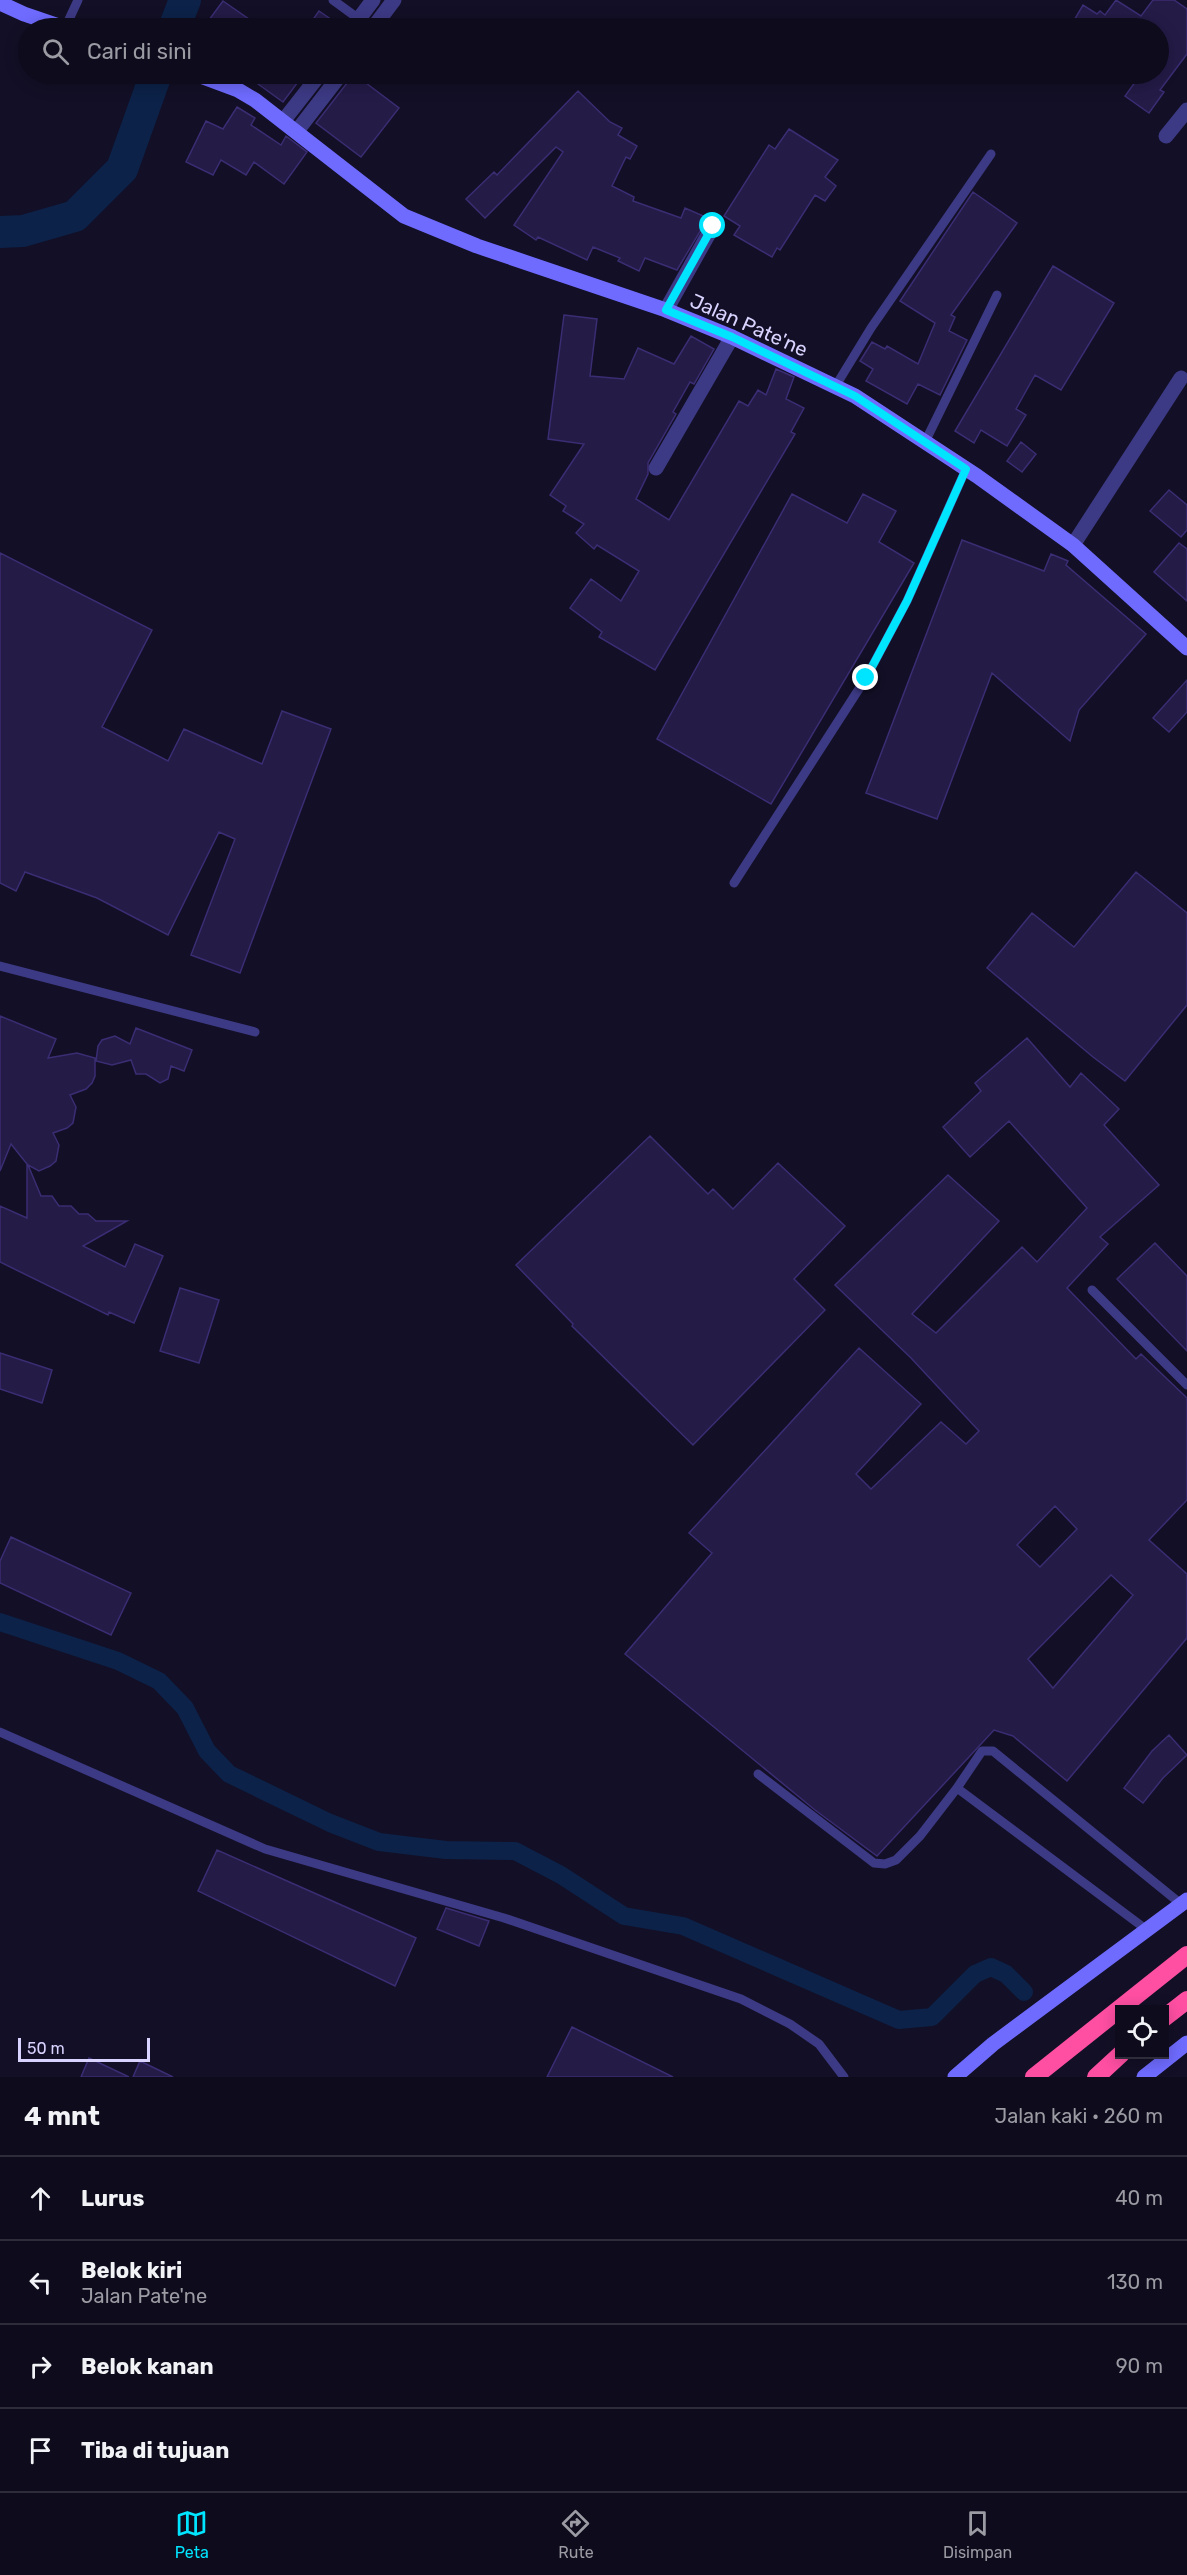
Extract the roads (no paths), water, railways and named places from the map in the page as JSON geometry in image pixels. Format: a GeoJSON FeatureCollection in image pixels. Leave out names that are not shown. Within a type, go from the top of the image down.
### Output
{"type":"FeatureCollection","features":[{"type":"Feature","properties":{"kind":"highway"},"geometry":{"type":"LineString","coordinates":[[1034,2077],[1187,1955]]}},
{"type":"Feature","properties":{"kind":"highway"},"geometry":{"type":"LineString","coordinates":[[1169,2014],[1187,2000]]}},
{"type":"Feature","properties":{"kind":"highway"},"geometry":{"type":"LineString","coordinates":[[1096,2077],[1116,2059]]}},
{"type":"Feature","properties":{"kind":"street"},"geometry":{"type":"LineString","coordinates":[[360,18],[373,0]]}},
{"type":"Feature","properties":{"kind":"street"},"geometry":{"type":"LineString","coordinates":[[381,18],[394,0]]}},
{"type":"Feature","properties":{"kind":"street"},"geometry":{"type":"LineString","coordinates":[[0,3],[36,18]]}},
{"type":"Feature","properties":{"kind":"street","name":"Jalan Pate'ne"},"geometry":{"type":"LineString","coordinates":[[222,84],[238,90],[284,120],[364,187],[404,216],[477,246],[666,310],[732,337],[855,396],[966,469],[1073,545],[1187,648]]}},
{"type":"Feature","properties":{"kind":"street"},"geometry":{"type":"LineString","coordinates":[[284,120],[312,84]]}},
{"type":"Feature","properties":{"kind":"street"},"geometry":{"type":"LineString","coordinates":[[297,131],[333,84]]}},
{"type":"Feature","properties":{"kind":"street"},"geometry":{"type":"LineString","coordinates":[[1166,136],[1187,110]]}},
{"type":"Feature","properties":{"kind":"street"},"geometry":{"type":"LineString","coordinates":[[666,310],[713,226]]}},
{"type":"Feature","properties":{"kind":"street"},"geometry":{"type":"LineString","coordinates":[[656,468],[732,337]]}},
{"type":"Feature","properties":{"kind":"street"},"geometry":{"type":"LineString","coordinates":[[1073,545],[1181,378]]}},
{"type":"Feature","properties":{"kind":"street"},"geometry":{"type":"LineString","coordinates":[[955,2077],[993,2044],[1184,1902]]}},
{"type":"Feature","properties":{"kind":"street"},"geometry":{"type":"LineString","coordinates":[[1144,2077],[1187,2043]]}},
{"type":"Feature","properties":{"kind":"lane"},"geometry":{"type":"LineString","coordinates":[[70,18],[78,0]]}},
{"type":"Feature","properties":{"kind":"lane"},"geometry":{"type":"LineString","coordinates":[[333,0],[350,18]]}},
{"type":"Feature","properties":{"kind":"lane"},"geometry":{"type":"LineString","coordinates":[[835,387],[871,328],[991,154]]}},
{"type":"Feature","properties":{"kind":"lane"},"geometry":{"type":"LineString","coordinates":[[925,442],[997,295]]}},
{"type":"Feature","properties":{"kind":"lane"},"geometry":{"type":"LineString","coordinates":[[734,884],[866,678],[907,601],[966,469]]}},
{"type":"Feature","properties":{"kind":"lane"},"geometry":{"type":"LineString","coordinates":[[0,966],[255,1032]]}},
{"type":"Feature","properties":{"kind":"lane"},"geometry":{"type":"LineString","coordinates":[[1092,1290],[1187,1385]]}},
{"type":"Feature","properties":{"kind":"lane"},"geometry":{"type":"LineString","coordinates":[[0,1732],[265,1849],[504,1918],[741,1999],[790,2024],[819,2044],[844,2077]]}},
{"type":"Feature","properties":{"kind":"lane"},"geometry":{"type":"LineString","coordinates":[[758,1774],[874,1863],[885,1864],[896,1860],[920,1836],[982,1751],[993,1751],[1184,1902]]}},
{"type":"Feature","properties":{"kind":"lane"},"geometry":{"type":"LineString","coordinates":[[957,1788],[1147,1930]]}},
{"type":"Feature","properties":{"kind":"waterway"},"geometry":{"type":"LineString","coordinates":[[178,18],[185,0]]}},
{"type":"Feature","properties":{"kind":"waterway"},"geometry":{"type":"LineString","coordinates":[[0,232],[23,231],[75,216],[122,169],[152,84]]}},
{"type":"Feature","properties":{"kind":"waterway"},"geometry":{"type":"LineString","coordinates":[[0,1622],[118,1661],[159,1681],[185,1708],[207,1751],[229,1774],[330,1823],[379,1842],[446,1850],[515,1851],[561,1875],[624,1916],[683,1926],[899,2020],[932,2017],[975,1974],[991,1967],[1006,1974],[1024,1992]]}}]}
